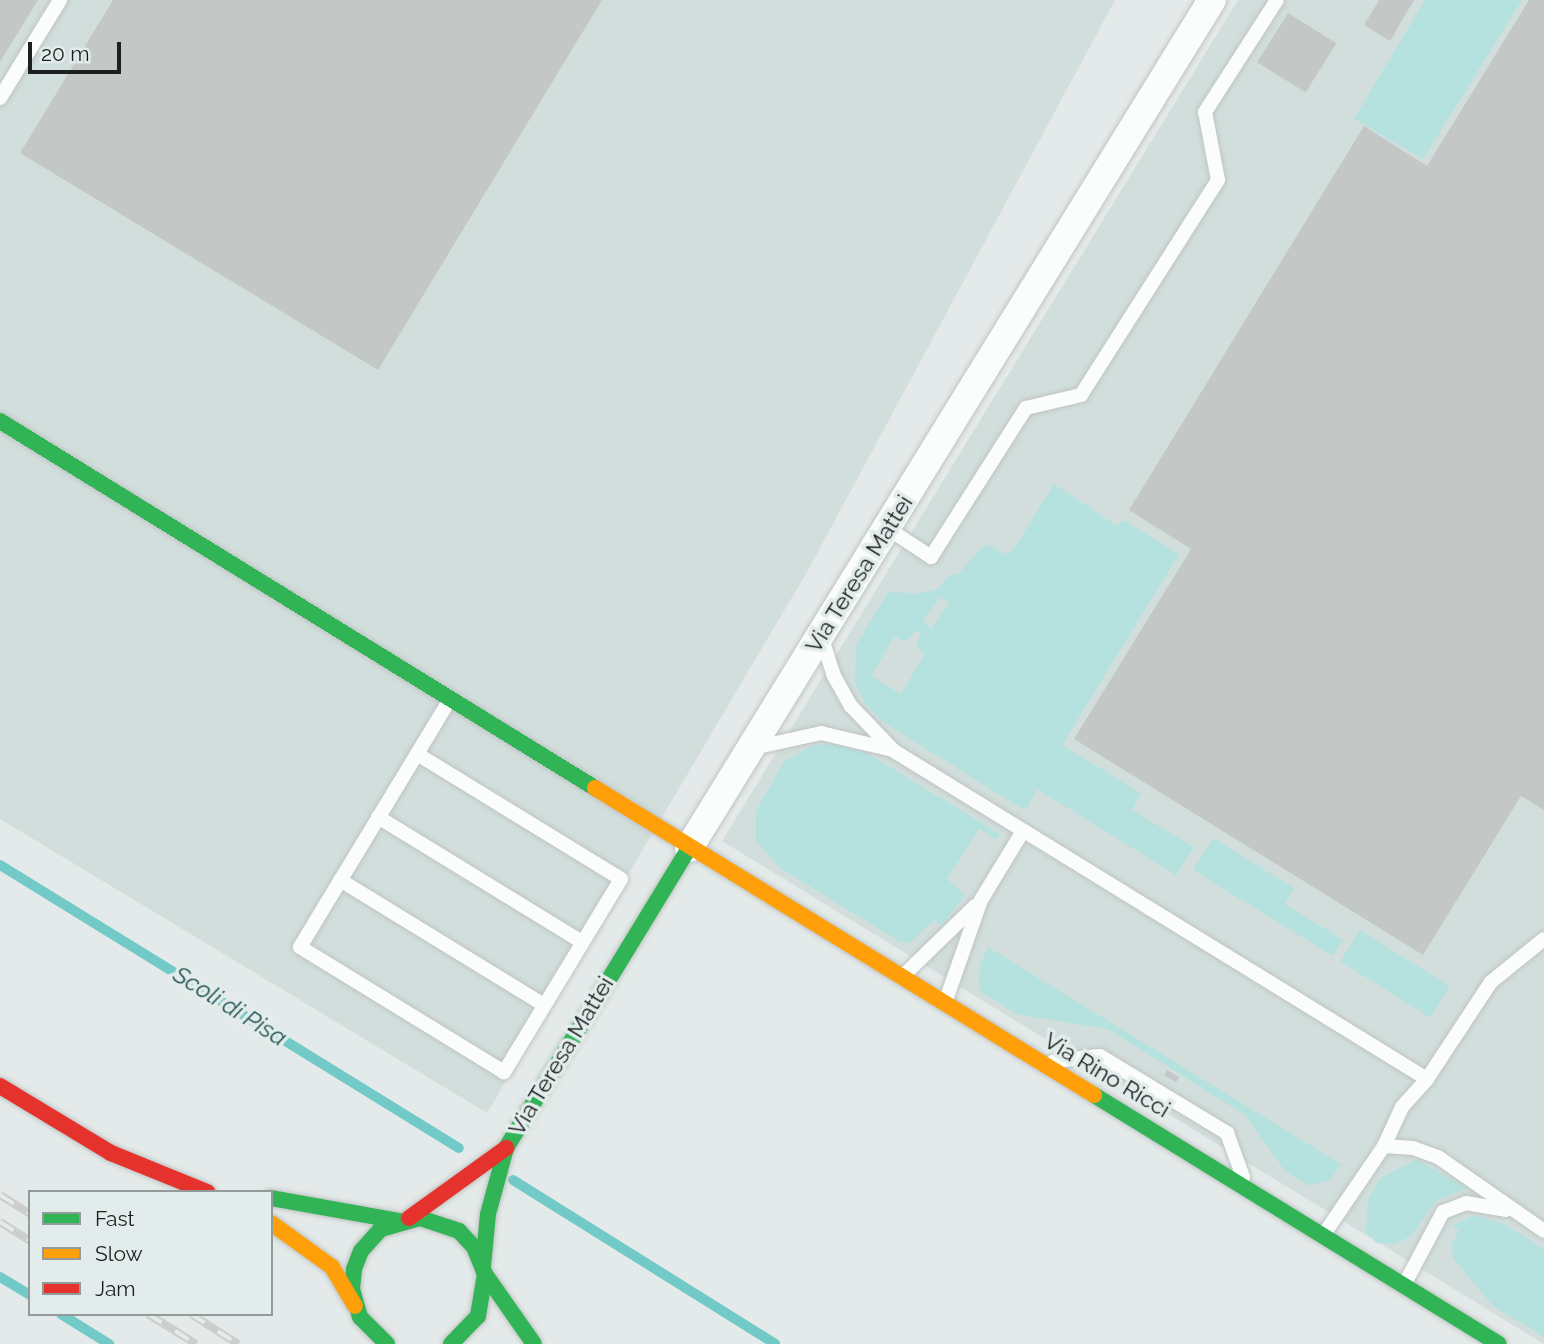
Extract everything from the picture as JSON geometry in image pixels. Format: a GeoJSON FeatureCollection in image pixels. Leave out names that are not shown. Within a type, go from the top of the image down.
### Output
{"type":"FeatureCollection","features":[{"type":"Feature","properties":{"kind":"street","name":"Via Teresa Mattei"},"geometry":{"type":"LineString","coordinates":[[506,1148],[1212,0]]}},
{"type":"Feature","properties":{"kind":"street","name":"Via Rino Ricci"},"geometry":{"type":"LineString","coordinates":[[0,421],[689,848],[904,975],[945,1003],[1499,1344]]}},
{"type":"Feature","properties":{"kind":"street"},"geometry":{"type":"LineString","coordinates":[[0,1086],[111,1153],[199,1188],[224,1190]]}},
{"type":"Feature","properties":{"kind":"street"},"geometry":{"type":"LineString","coordinates":[[356,1309],[352,1289],[356,1260],[373,1236],[404,1220],[506,1148]]}},
{"type":"Feature","properties":{"kind":"street"},"geometry":{"type":"LineString","coordinates":[[451,1344],[478,1316],[488,1214],[506,1148]]}},
{"type":"Feature","properties":{"kind":"street"},"geometry":{"type":"LineString","coordinates":[[273,1198],[404,1220],[441,1221],[459,1231],[474,1247],[484,1270],[534,1344]]}},
{"type":"Feature","properties":{"kind":"street"},"geometry":{"type":"LineString","coordinates":[[273,1224],[332,1267],[370,1331],[387,1344]]}},
{"type":"Feature","properties":{"kind":"lane"},"geometry":{"type":"LineString","coordinates":[[0,98],[60,0]]}},
{"type":"Feature","properties":{"kind":"lane"},"geometry":{"type":"LineString","coordinates":[[887,528],[932,557],[1026,408],[1081,395],[1218,180],[1205,112],[1277,0]]}},
{"type":"Feature","properties":{"kind":"lane"},"geometry":{"type":"LineString","coordinates":[[821,636],[833,674],[851,706],[894,751],[1427,1079]]}},
{"type":"Feature","properties":{"kind":"lane"},"geometry":{"type":"LineString","coordinates":[[417,754],[621,879],[504,1072],[300,947],[378,817],[450,700]]}},
{"type":"Feature","properties":{"kind":"lane"},"geometry":{"type":"LineString","coordinates":[[752,749],[821,733],[894,751]]}},
{"type":"Feature","properties":{"kind":"lane"},"geometry":{"type":"LineString","coordinates":[[378,817],[582,942]]}},
{"type":"Feature","properties":{"kind":"lane"},"geometry":{"type":"LineString","coordinates":[[945,1003],[981,900],[1023,831]]}},
{"type":"Feature","properties":{"kind":"lane"},"geometry":{"type":"LineString","coordinates":[[340,880],[544,1005]]}},
{"type":"Feature","properties":{"kind":"lane"},"geometry":{"type":"LineString","coordinates":[[904,975],[981,900]]}},
{"type":"Feature","properties":{"kind":"lane"},"geometry":{"type":"LineString","coordinates":[[1323,1235],[1384,1146],[1402,1107],[1427,1079],[1491,982],[1544,939]]}},
{"type":"Feature","properties":{"kind":"lane"},"geometry":{"type":"LineString","coordinates":[[1042,1062],[1100,1056],[1227,1133],[1248,1188]]}},
{"type":"Feature","properties":{"kind":"lane"},"geometry":{"type":"LineString","coordinates":[[1384,1146],[1413,1148],[1438,1157],[1544,1231]]}},
{"type":"Feature","properties":{"kind":"lane"},"geometry":{"type":"LineString","coordinates":[[1404,1286],[1443,1212],[1466,1203],[1514,1212]]}},
{"type":"Feature","properties":{"kind":"shaded area"},"geometry":{"type":"Polygon","coordinates":[[[0,0],[1115,0],[807,572],[487,1113],[0,819],[0,0]]]}},
{"type":"Feature","properties":{"kind":"shaded area"},"geometry":{"type":"Polygon","coordinates":[[[1238,0],[1544,0],[1544,1344],[722,841],[1238,0]]]}},
{"type":"Feature","properties":{"kind":"shaded area"},"geometry":{"type":"Polygon","coordinates":[[[1425,0],[1522,0],[1423,159],[1354,119],[1425,0]]]}},
{"type":"Feature","properties":{"kind":"shaded area"},"geometry":{"type":"Polygon","coordinates":[[[1054,484],[1117,526],[1123,520],[1179,554],[1062,745],[1141,793],[1132,810],[1194,847],[1176,875],[1037,789],[1027,808],[1021,808],[885,723],[864,702],[855,682],[856,645],[889,591],[917,594],[936,590],[949,575],[957,575],[986,544],[1005,554],[1013,550],[1054,484]],[[940,597],[923,621],[931,629],[949,603],[940,597]],[[916,631],[906,642],[895,636],[871,676],[901,694],[925,653],[916,647],[921,634],[916,631]]]}},
{"type":"Feature","properties":{"kind":"shaded area"},"geometry":{"type":"Polygon","coordinates":[[[835,743],[867,753],[1000,834],[997,840],[979,829],[947,879],[965,895],[941,926],[934,920],[909,943],[900,942],[780,868],[756,841],[756,811],[783,763],[809,747],[835,743]]]}},
{"type":"Feature","properties":{"kind":"shaded area"},"geometry":{"type":"Polygon","coordinates":[[[1213,838],[1294,888],[1285,904],[1343,940],[1333,956],[1193,870],[1213,838]]]}},
{"type":"Feature","properties":{"kind":"shaded area"},"geometry":{"type":"Polygon","coordinates":[[[1360,930],[1450,986],[1430,1018],[1340,961],[1360,930]]]}},
{"type":"Feature","properties":{"kind":"shaded area"},"geometry":{"type":"Polygon","coordinates":[[[988,947],[1341,1164],[1331,1179],[1310,1186],[1285,1171],[1245,1115],[1108,1029],[1016,1014],[979,990],[980,965],[988,947]]]}},
{"type":"Feature","properties":{"kind":"shaded area"},"geometry":{"type":"Polygon","coordinates":[[[1417,1160],[1467,1188],[1436,1201],[1411,1236],[1394,1244],[1377,1243],[1366,1233],[1368,1200],[1381,1177],[1417,1160]]]}},
{"type":"Feature","properties":{"kind":"shaded area"},"geometry":{"type":"Polygon","coordinates":[[[1475,1215],[1504,1224],[1544,1249],[1544,1337],[1493,1306],[1453,1258],[1452,1243],[1459,1231],[1452,1226],[1475,1215]]]}},
{"type":"Feature","properties":{"kind":"building"},"geometry":{"type":"Polygon","coordinates":[[[0,0],[38,0],[0,62],[0,0]]]}},
{"type":"Feature","properties":{"kind":"building"},"geometry":{"type":"Polygon","coordinates":[[[113,0],[602,0],[378,370],[20,153],[113,0]]]}},
{"type":"Feature","properties":{"kind":"building"},"geometry":{"type":"Polygon","coordinates":[[[1379,0],[1414,0],[1390,41],[1364,25],[1379,0]]]}},
{"type":"Feature","properties":{"kind":"building"},"geometry":{"type":"Polygon","coordinates":[[[1529,0],[1544,0],[1544,810],[1521,796],[1423,955],[1074,739],[1191,549],[1129,510],[1364,126],[1427,166],[1529,0]]]}},
{"type":"Feature","properties":{"kind":"building"},"geometry":{"type":"Polygon","coordinates":[[[1288,13],[1336,43],[1306,92],[1257,62],[1288,13]]]}},
{"type":"Feature","properties":{"kind":"building"},"geometry":{"type":"Polygon","coordinates":[[[1167,1070],[1179,1077],[1176,1082],[1164,1075],[1167,1070]]]}},
{"type":"Feature","properties":{"kind":"waterway","name":"Scoli di Pisa"},"geometry":{"type":"LineString","coordinates":[[0,865],[459,1148]]}},
{"type":"Feature","properties":{"kind":"waterway"},"geometry":{"type":"LineString","coordinates":[[513,1180],[775,1344]]}},
{"type":"Feature","properties":{"kind":"waterway"},"geometry":{"type":"LineString","coordinates":[[0,1277],[28,1294]]}},
{"type":"Feature","properties":{"kind":"waterway"},"geometry":{"type":"LineString","coordinates":[[64,1316],[109,1344]]}},
{"type":"Feature","properties":{"kind":"railway"},"geometry":{"type":"LineString","coordinates":[[0,1195],[28,1213]]}},
{"type":"Feature","properties":{"kind":"railway"},"geometry":{"type":"LineString","coordinates":[[0,1222],[28,1240]]}},
{"type":"Feature","properties":{"kind":"railway"},"geometry":{"type":"LineString","coordinates":[[151,1316],[196,1344]]}},
{"type":"Feature","properties":{"kind":"railway"},"geometry":{"type":"LineString","coordinates":[[194,1316],[238,1344]]}},
{"type":"Feature","properties":{"kind":"traffic: fast"},"geometry":{"type":"LineString","coordinates":[[0,421],[595,788]]}},
{"type":"Feature","properties":{"kind":"traffic: fast"},"geometry":{"type":"LineString","coordinates":[[483,1266],[488,1214],[506,1148],[689,848]]}},
{"type":"Feature","properties":{"kind":"traffic: fast"},"geometry":{"type":"LineString","coordinates":[[1094,1095],[1499,1344]]}},
{"type":"Feature","properties":{"kind":"traffic: fast"},"geometry":{"type":"LineString","coordinates":[[273,1198],[399,1221]]}},
{"type":"Feature","properties":{"kind":"traffic: fast"},"geometry":{"type":"LineString","coordinates":[[387,1344],[360,1317],[352,1289],[354,1269],[361,1251],[381,1229],[420,1218],[459,1231],[474,1247],[485,1274],[478,1316],[451,1344]]}},
{"type":"Feature","properties":{"kind":"traffic: fast"},"geometry":{"type":"LineString","coordinates":[[485,1274],[534,1344]]}},
{"type":"Feature","properties":{"kind":"traffic: slow"},"geometry":{"type":"LineString","coordinates":[[595,788],[1094,1095]]}},
{"type":"Feature","properties":{"kind":"traffic: slow"},"geometry":{"type":"LineString","coordinates":[[273,1224],[332,1267],[355,1306]]}},
{"type":"Feature","properties":{"kind":"traffic: jam"},"geometry":{"type":"LineString","coordinates":[[0,1086],[111,1153],[202,1190]]}},
{"type":"Feature","properties":{"kind":"traffic: jam"},"geometry":{"type":"LineString","coordinates":[[409,1218],[506,1148]]}}]}
